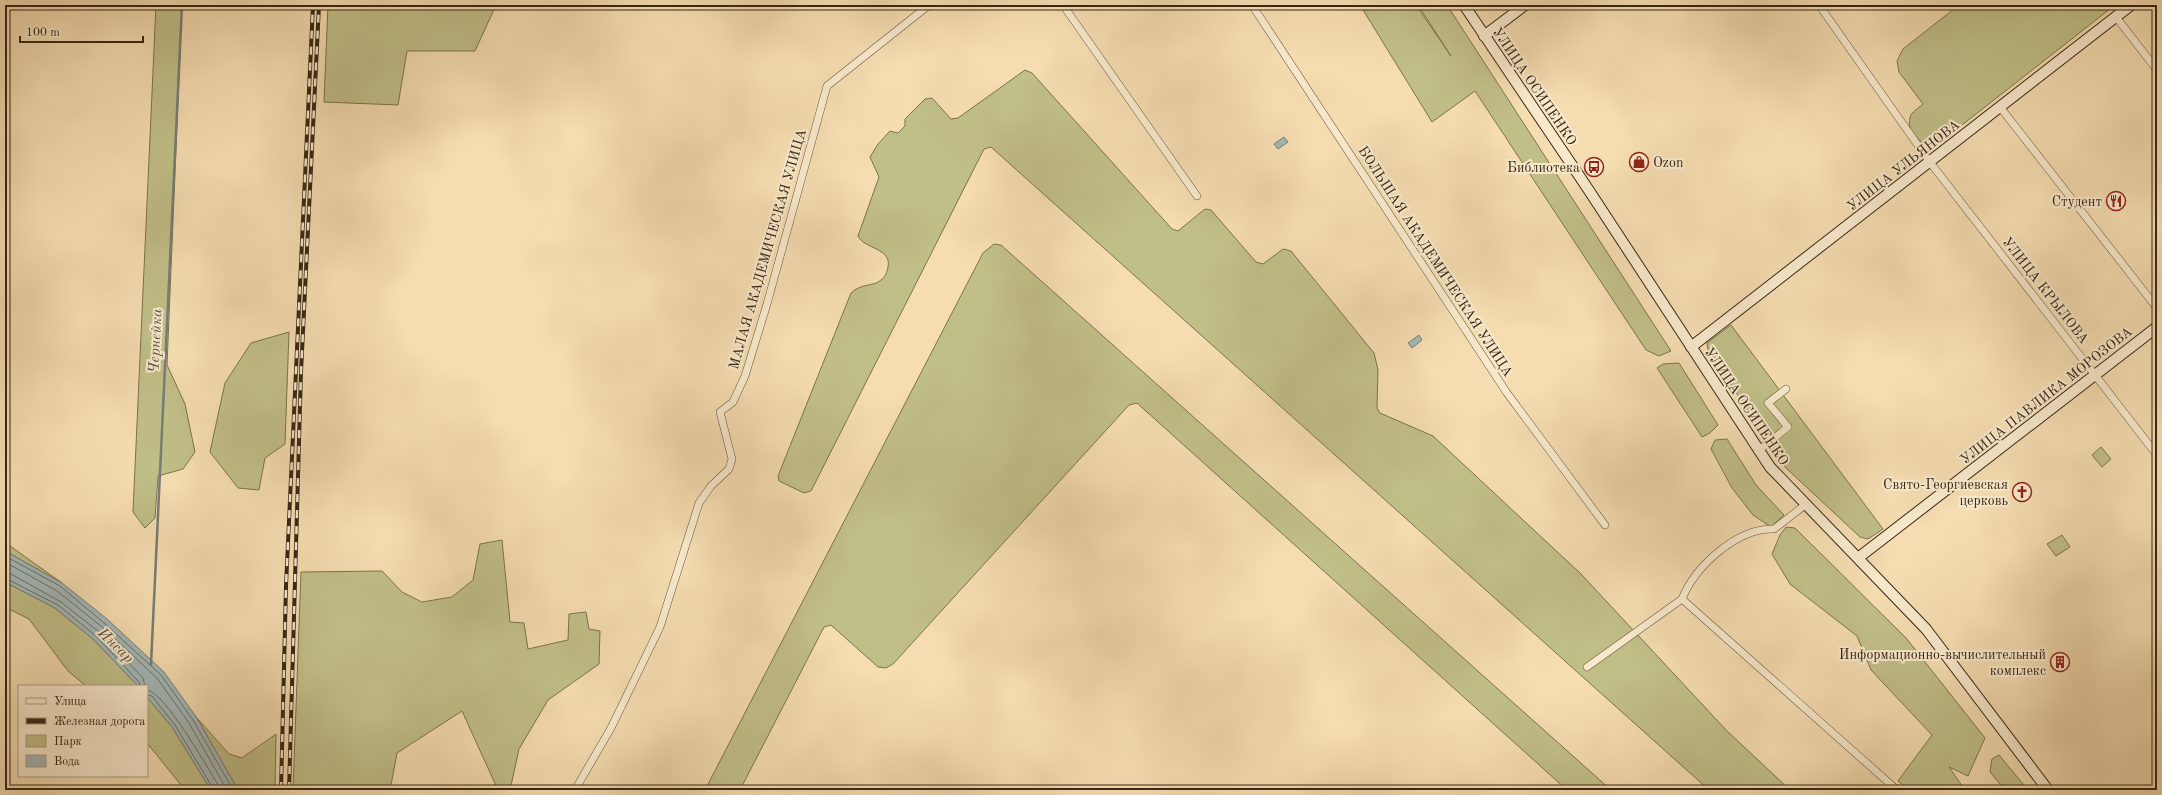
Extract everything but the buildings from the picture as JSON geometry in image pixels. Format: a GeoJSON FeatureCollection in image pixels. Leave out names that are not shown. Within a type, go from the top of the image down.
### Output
{"type":"FeatureCollection","features":[{"type":"Feature","properties":{"kind":"main road","name":"УЛИЦА ОСИПЕНКО"},"geometry":{"type":"LineString","coordinates":[[1464,5],[1691,346],[1758,451],[1779,478],[1804,505],[1858,558],[1926,629],[2048,790]]}},
{"type":"Feature","properties":{"kind":"main road"},"geometry":{"type":"LineString","coordinates":[[1484,36],[1525,5]]}},
{"type":"Feature","properties":{"kind":"main road","name":"УЛИЦА УЛЬЯНОВА"},"geometry":{"type":"LineString","coordinates":[[1691,346],[2131,5]]}},
{"type":"Feature","properties":{"kind":"main road","name":"УЛИЦА ПАВЛИКА МОРОЗОВА"},"geometry":{"type":"LineString","coordinates":[[1858,558],[2157,327]]}},
{"type":"Feature","properties":{"kind":"street","name":"МАЛАЯ АКАДЕМИЧЕСКАЯ УЛИЦА"},"geometry":{"type":"LineString","coordinates":[[575,790],[611,728],[660,627],[699,503],[711,486],[729,468],[732,459],[720,412],[733,402],[745,376],[767,304],[827,86],[929,5]]}},
{"type":"Feature","properties":{"kind":"street"},"geometry":{"type":"LineString","coordinates":[[1063,5],[1197,196]]}},
{"type":"Feature","properties":{"kind":"street","name":"БОЛЬШАЯ АКАДЕМИЧЕСКАЯ УЛИЦА"},"geometry":{"type":"LineString","coordinates":[[1252,5],[1507,393],[1605,526]]}},
{"type":"Feature","properties":{"kind":"street","name":"УЛИЦА КРЫЛОВА"},"geometry":{"type":"LineString","coordinates":[[1819,5],[1930,162],[2157,455]]}},
{"type":"Feature","properties":{"kind":"street"},"geometry":{"type":"LineString","coordinates":[[2116,17],[2157,70]]}},
{"type":"Feature","properties":{"kind":"street"},"geometry":{"type":"LineString","coordinates":[[2000,107],[2157,308]]}},
{"type":"Feature","properties":{"kind":"street"},"geometry":{"type":"LineString","coordinates":[[1758,451],[1788,427],[1768,403],[1786,389]]}},
{"type":"Feature","properties":{"kind":"street"},"geometry":{"type":"LineString","coordinates":[[1587,668],[1682,599],[1688,583],[1720,550],[1747,534],[1766,529],[1774,529],[1804,505]]}},
{"type":"Feature","properties":{"kind":"street"},"geometry":{"type":"LineString","coordinates":[[1682,599],[1897,790]]}},
{"type":"Feature","properties":{"kind":"green space"},"geometry":{"type":"Polygon","coordinates":[[[156,5],[182,5],[167,365],[185,404],[195,452],[183,469],[158,476],[155,518],[145,528],[133,512],[156,5]]]}},
{"type":"Feature","properties":{"kind":"green space"},"geometry":{"type":"Polygon","coordinates":[[[328,5],[496,5],[475,51],[407,51],[398,105],[324,102],[328,5]]]}},
{"type":"Feature","properties":{"kind":"green space"},"geometry":{"type":"Polygon","coordinates":[[[1360,5],[1416,5],[1451,56],[1418,5],[1447,5],[1671,351],[1659,356],[1646,350],[1475,91],[1432,122],[1360,5]]]}},
{"type":"Feature","properties":{"kind":"green space"},"geometry":{"type":"Polygon","coordinates":[[[1959,5],[2115,5],[1934,147],[1929,146],[1919,140],[1912,131],[1909,121],[1911,115],[1923,104],[1899,72],[1897,61],[1903,49],[1959,5]]]}},
{"type":"Feature","properties":{"kind":"green space"},"geometry":{"type":"Polygon","coordinates":[[[1025,70],[1032,73],[1172,229],[1178,231],[1205,209],[1211,210],[1256,262],[1263,264],[1283,249],[1291,251],[1374,353],[1378,370],[1377,408],[1380,413],[1433,436],[1581,574],[1727,731],[1790,790],[1709,790],[991,147],[984,149],[811,491],[804,493],[779,481],[778,476],[851,293],[863,286],[878,282],[884,277],[887,271],[888,261],[886,256],[882,252],[866,244],[858,236],[879,177],[870,157],[878,144],[890,131],[898,133],[905,126],[905,119],[925,99],[932,98],[951,119],[958,118],[1025,70]]]}},
{"type":"Feature","properties":{"kind":"green space"},"geometry":{"type":"Polygon","coordinates":[[[994,244],[1001,245],[1611,790],[1567,790],[1137,403],[1129,405],[893,664],[886,668],[878,667],[831,625],[824,627],[740,790],[705,790],[983,253],[994,244]]]}},
{"type":"Feature","properties":{"kind":"green space"},"geometry":{"type":"Polygon","coordinates":[[[1731,325],[1883,529],[1868,539],[1860,537],[1785,467],[1708,350],[1707,343],[1731,325]]]}},
{"type":"Feature","properties":{"kind":"green space"},"geometry":{"type":"Polygon","coordinates":[[[289,332],[285,444],[265,458],[259,490],[238,488],[210,452],[225,383],[251,343],[289,332]]]}},
{"type":"Feature","properties":{"kind":"green space"},"geometry":{"type":"Polygon","coordinates":[[[1679,363],[1718,425],[1710,433],[1702,437],[1657,368],[1663,364],[1679,363]]]}},
{"type":"Feature","properties":{"kind":"green space"},"geometry":{"type":"Polygon","coordinates":[[[1727,439],[1756,485],[1784,515],[1771,527],[1753,515],[1732,488],[1711,449],[1715,440],[1727,439]]]}},
{"type":"Feature","properties":{"kind":"green space"},"geometry":{"type":"Polygon","coordinates":[[[2101,447],[2111,459],[2102,467],[2092,455],[2101,447]]]}},
{"type":"Feature","properties":{"kind":"green space"},"geometry":{"type":"Polygon","coordinates":[[[1786,527],[1795,528],[1906,638],[1985,738],[1968,776],[1949,767],[1965,790],[1909,790],[1898,781],[1932,735],[1871,670],[1857,636],[1790,584],[1772,554],[1780,535],[1786,527]]]}},
{"type":"Feature","properties":{"kind":"green space"},"geometry":{"type":"Polygon","coordinates":[[[2062,535],[2070,547],[2056,556],[2047,544],[2062,535]]]}},
{"type":"Feature","properties":{"kind":"green space"},"geometry":{"type":"Polygon","coordinates":[[[502,540],[510,622],[524,623],[528,649],[568,640],[569,614],[586,612],[589,629],[600,631],[599,664],[548,700],[519,749],[510,790],[498,790],[462,711],[397,753],[390,790],[293,790],[301,572],[382,571],[402,592],[422,602],[452,597],[473,580],[480,544],[502,540]]]}},
{"type":"Feature","properties":{"kind":"green space"},"geometry":{"type":"Polygon","coordinates":[[[5,543],[10,546],[62,583],[5,551],[5,543]]]}},
{"type":"Feature","properties":{"kind":"green space"},"geometry":{"type":"Polygon","coordinates":[[[5,582],[55,608],[93,639],[137,685],[85,685],[68,671],[29,619],[5,607],[5,582]]]}},
{"type":"Feature","properties":{"kind":"green space"},"geometry":{"type":"Polygon","coordinates":[[[148,698],[172,727],[211,790],[185,790],[148,744],[148,698]]]}},
{"type":"Feature","properties":{"kind":"green space"},"geometry":{"type":"Polygon","coordinates":[[[197,718],[229,754],[242,758],[276,734],[275,790],[238,790],[197,718]]]}},
{"type":"Feature","properties":{"kind":"green space"},"geometry":{"type":"Polygon","coordinates":[[[1999,755],[2028,790],[2005,790],[1990,772],[1992,759],[1999,755]]]}},
{"type":"Feature","properties":{"kind":"water"},"geometry":{"type":"Polygon","coordinates":[[[1284,137],[1288,142],[1278,149],[1274,144],[1284,137]]]}},
{"type":"Feature","properties":{"kind":"water"},"geometry":{"type":"Polygon","coordinates":[[[1419,335],[1422,340],[1412,348],[1408,343],[1419,335]]]}},
{"type":"Feature","properties":{"kind":"water","name":"Инсар"},"geometry":{"type":"Polygon","coordinates":[[[5,551],[62,583],[107,619],[164,672],[197,718],[238,790],[211,790],[172,727],[148,698],[148,685],[137,685],[93,639],[55,608],[5,582],[5,551]]]}},
{"type":"Feature","properties":{"kind":"waterway","name":"Чернейка"},"geometry":{"type":"LineString","coordinates":[[151,664],[182,5]]}},
{"type":"Feature","properties":{"kind":"railway"},"geometry":{"type":"LineString","coordinates":[[281,790],[286,586],[313,5]]}},
{"type":"Feature","properties":{"kind":"railway"},"geometry":{"type":"LineString","coordinates":[[289,790],[301,372],[319,5]]}},
{"type":"Feature","properties":{"kind":"place","name":"Ozon"},"geometry":{"type":"Point","coordinates":[1639,162]}},
{"type":"Feature","properties":{"kind":"place","name":"Библиотека"},"geometry":{"type":"Point","coordinates":[1594,167]}},
{"type":"Feature","properties":{"kind":"place","name":"Студент"},"geometry":{"type":"Point","coordinates":[2116,201]}},
{"type":"Feature","properties":{"kind":"place","name":"Свято-Георгиевская церковь"},"geometry":{"type":"Point","coordinates":[2022,492]}},
{"type":"Feature","properties":{"kind":"place","name":"Информационно-вычислительный комплекс"},"geometry":{"type":"Point","coordinates":[2060,662]}}]}
